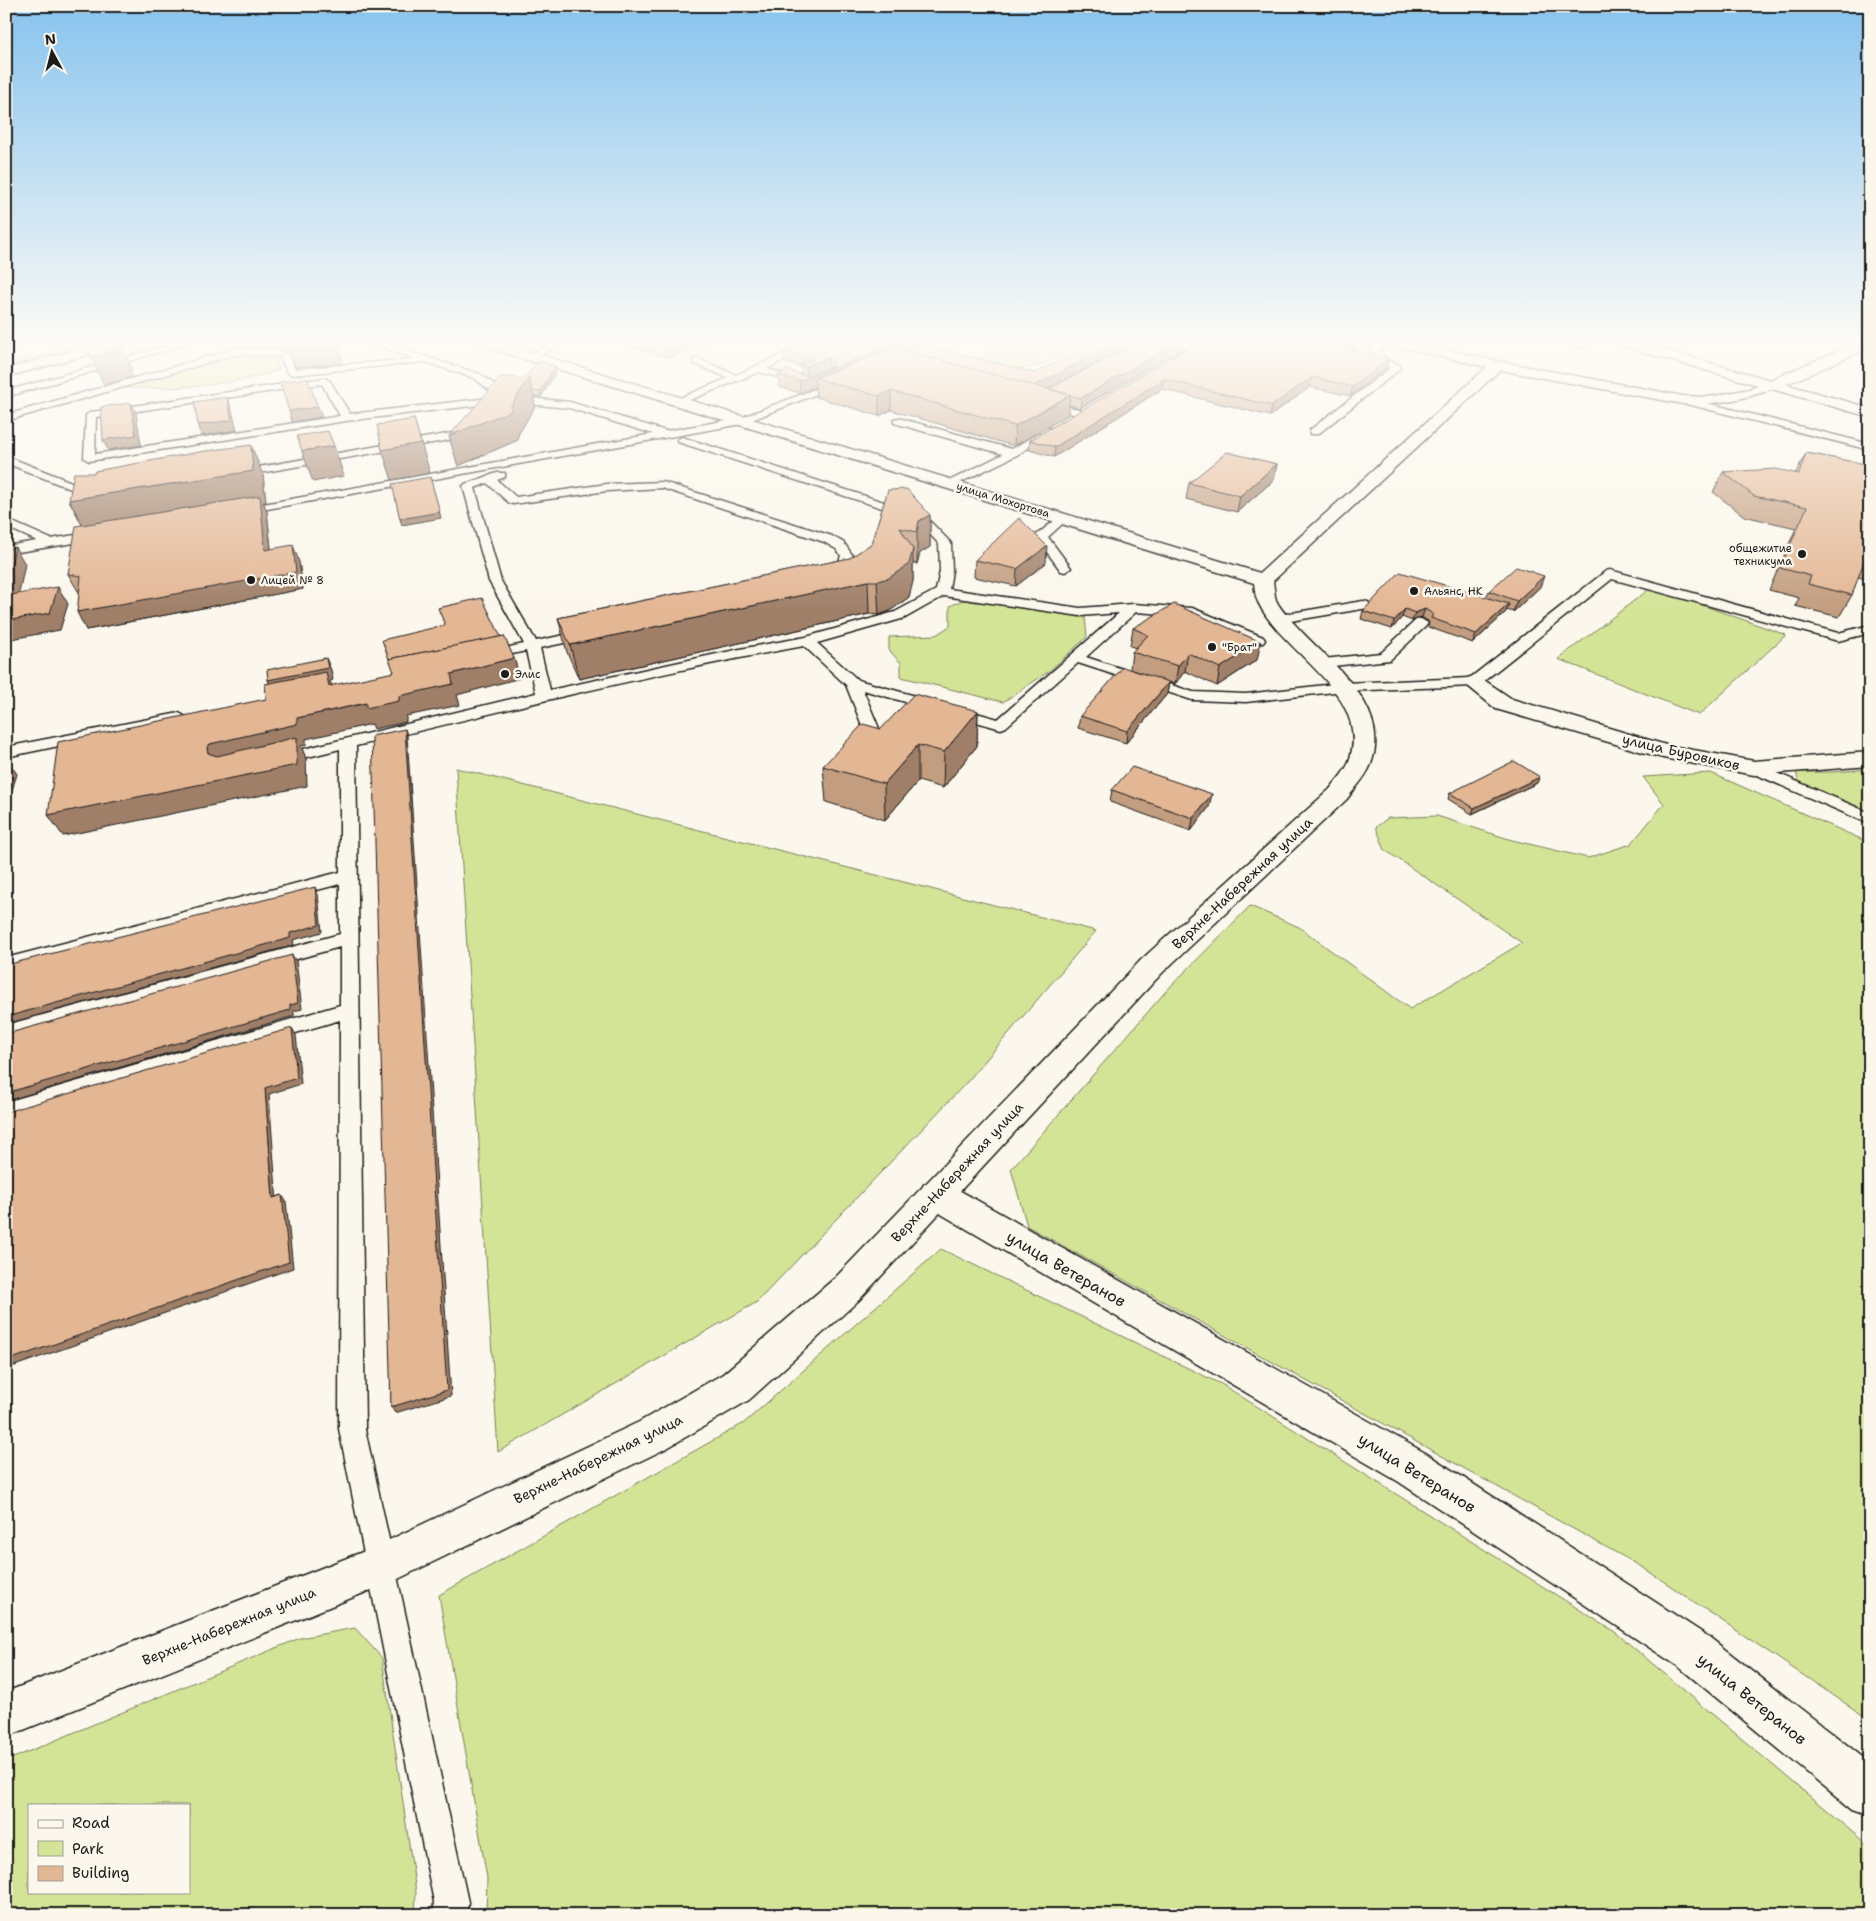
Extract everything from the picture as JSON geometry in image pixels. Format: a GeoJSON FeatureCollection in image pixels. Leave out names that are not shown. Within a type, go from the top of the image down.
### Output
{"type":"FeatureCollection","features":[{"type":"Feature","properties":{"kind":"street","name":"улица Мохортова"},"geometry":{"type":"LineString","coordinates":[[777,432],[1263,580]]}},
{"type":"Feature","properties":{"kind":"street"},"geometry":{"type":"LineString","coordinates":[[1263,580],[1424,432]]}},
{"type":"Feature","properties":{"kind":"street","name":"Верхне-Набережная улица"},"geometry":{"type":"LineString","coordinates":[[6,1715],[381,1565],[653,1435],[736,1386],[847,1289],[1152,966],[1339,794],[1360,763],[1363,739],[1359,712],[1333,675],[1268,629],[1263,580]]}},
{"type":"Feature","properties":{"kind":"street","name":"улица Буровиков"},"geometry":{"type":"LineString","coordinates":[[1474,682],[1504,704],[1663,751],[1754,768],[1870,759]]}},
{"type":"Feature","properties":{"kind":"street","name":"улица Ветеранов"},"geometry":{"type":"LineString","coordinates":[[936,1194],[1414,1468],[1694,1652],[1870,1793]]}},
{"type":"Feature","properties":{"kind":"lane"},"geometry":{"type":"LineString","coordinates":[[90,432],[89,458],[259,432]]}},
{"type":"Feature","properties":{"kind":"lane"},"geometry":{"type":"LineString","coordinates":[[227,475],[462,435],[466,432]]}},
{"type":"Feature","properties":{"kind":"lane"},"geometry":{"type":"LineString","coordinates":[[659,432],[920,517],[944,543],[946,572],[942,592]]}},
{"type":"Feature","properties":{"kind":"lane"},"geometry":{"type":"LineString","coordinates":[[226,514],[681,432]]}},
{"type":"Feature","properties":{"kind":"lane"},"geometry":{"type":"LineString","coordinates":[[936,432],[1013,453]]}},
{"type":"Feature","properties":{"kind":"lane"},"geometry":{"type":"LineString","coordinates":[[951,484],[1013,453],[1050,432]]}},
{"type":"Feature","properties":{"kind":"lane"},"geometry":{"type":"LineString","coordinates":[[1809,432],[1870,447]]}},
{"type":"Feature","properties":{"kind":"lane"},"geometry":{"type":"LineString","coordinates":[[469,486],[494,476],[682,440]]}},
{"type":"Feature","properties":{"kind":"lane"},"geometry":{"type":"LineString","coordinates":[[6,459],[100,497],[110,495]]}},
{"type":"Feature","properties":{"kind":"lane"},"geometry":{"type":"LineString","coordinates":[[469,471],[469,486],[496,581],[532,646],[544,696]]}},
{"type":"Feature","properties":{"kind":"lane"},"geometry":{"type":"LineString","coordinates":[[489,479],[513,501],[635,484],[663,485],[828,539],[840,546],[846,556],[842,570],[830,579],[822,582]]}},
{"type":"Feature","properties":{"kind":"lane"},"geometry":{"type":"LineString","coordinates":[[1063,518],[1041,536],[1065,568]]}},
{"type":"Feature","properties":{"kind":"lane"},"geometry":{"type":"LineString","coordinates":[[6,522],[50,543]]}},
{"type":"Feature","properties":{"kind":"lane"},"geometry":{"type":"LineString","coordinates":[[6,550],[109,533]]}},
{"type":"Feature","properties":{"kind":"lane"},"geometry":{"type":"LineString","coordinates":[[1333,675],[1474,682],[1610,574],[1838,636],[1870,629]]}},
{"type":"Feature","properties":{"kind":"lane"},"geometry":{"type":"LineString","coordinates":[[264,762],[544,696],[807,640],[900,615],[942,592],[1080,612],[1133,608],[1192,612],[1268,629],[1363,605]]}},
{"type":"Feature","properties":{"kind":"lane"},"geometry":{"type":"LineString","coordinates":[[852,683],[1001,724],[1133,608]]}},
{"type":"Feature","properties":{"kind":"lane"},"geometry":{"type":"LineString","coordinates":[[1076,658],[1192,696],[1246,698],[1333,675],[1385,657],[1421,623]]}},
{"type":"Feature","properties":{"kind":"lane"},"geometry":{"type":"LineString","coordinates":[[474,658],[599,632]]}},
{"type":"Feature","properties":{"kind":"lane"},"geometry":{"type":"LineString","coordinates":[[807,640],[852,683],[875,738]]}},
{"type":"Feature","properties":{"kind":"lane"},"geometry":{"type":"LineString","coordinates":[[6,752],[191,715]]}},
{"type":"Feature","properties":{"kind":"lane"},"geometry":{"type":"LineString","coordinates":[[348,743],[352,1429],[451,1902],[450,1915]]}},
{"type":"Feature","properties":{"kind":"lane"},"geometry":{"type":"LineString","coordinates":[[1754,768],[1870,819]]}},
{"type":"Feature","properties":{"kind":"lane"},"geometry":{"type":"LineString","coordinates":[[6,965],[348,876]]}},
{"type":"Feature","properties":{"kind":"lane"},"geometry":{"type":"LineString","coordinates":[[6,1033],[349,938]]}},
{"type":"Feature","properties":{"kind":"lane"},"geometry":{"type":"LineString","coordinates":[[6,1110],[349,1010]]}},
{"type":"Feature","properties":{"kind":"green space"},"geometry":{"type":"Polygon","coordinates":[[[1652,587],[1786,635],[1699,715],[1558,659],[1652,587]]]}},
{"type":"Feature","properties":{"kind":"green space"},"geometry":{"type":"Polygon","coordinates":[[[963,600],[1085,617],[1087,637],[1048,672],[1003,702],[901,677],[901,663],[889,650],[889,637],[936,635],[950,626],[950,606],[963,600]]]}},
{"type":"Feature","properties":{"kind":"green space"},"geometry":{"type":"Polygon","coordinates":[[[456,768],[1096,931],[967,1082],[757,1302],[498,1452],[456,768]]]}},
{"type":"Feature","properties":{"kind":"green space"},"geometry":{"type":"Polygon","coordinates":[[[1870,769],[1870,814],[1799,784],[1796,772],[1833,772],[1870,769]]]}},
{"type":"Feature","properties":{"kind":"green space"},"geometry":{"type":"Polygon","coordinates":[[[1711,773],[1870,843],[1870,1720],[1642,1567],[1027,1226],[1011,1169],[1167,990],[1250,906],[1299,927],[1410,1009],[1522,943],[1385,850],[1376,827],[1388,818],[1437,816],[1512,840],[1588,858],[1631,844],[1664,804],[1643,777],[1711,773]]]}},
{"type":"Feature","properties":{"kind":"green space"},"geometry":{"type":"Polygon","coordinates":[[[941,1249],[1223,1385],[1615,1632],[1870,1847],[1870,1915],[486,1915],[487,1878],[439,1595],[744,1423],[941,1249]]]}},
{"type":"Feature","properties":{"kind":"green space"},"geometry":{"type":"Polygon","coordinates":[[[355,1628],[382,1658],[416,1892],[415,1915],[6,1915],[6,1761],[300,1638],[355,1628]]]}},
{"type":"Feature","properties":{"kind":"building"},"geometry":{"type":"Polygon","coordinates":[[[102,432],[135,432],[136,435],[103,440],[102,432]]]}},
{"type":"Feature","properties":{"kind":"building"},"geometry":{"type":"Polygon","coordinates":[[[328,432],[334,446],[302,451],[297,436],[328,432]]]}},
{"type":"Feature","properties":{"kind":"building"},"geometry":{"type":"Polygon","coordinates":[[[378,432],[418,432],[421,443],[382,450],[378,432]]]}},
{"type":"Feature","properties":{"kind":"building"},"geometry":{"type":"Polygon","coordinates":[[[1044,432],[1080,432],[1055,447],[1030,440],[1044,432]]]}},
{"type":"Feature","properties":{"kind":"building"},"geometry":{"type":"Polygon","coordinates":[[[251,445],[253,471],[69,500],[74,473],[95,473],[95,471],[199,452],[251,445]]]}},
{"type":"Feature","properties":{"kind":"building"},"geometry":{"type":"Polygon","coordinates":[[[1227,452],[1277,464],[1240,496],[1189,483],[1227,452]]]}},
{"type":"Feature","properties":{"kind":"building"},"geometry":{"type":"Polygon","coordinates":[[[1806,453],[1870,465],[1870,556],[1866,555],[1852,595],[1808,584],[1811,576],[1780,568],[1807,507],[1754,496],[1723,472],[1776,469],[1799,474],[1806,453]]]}},
{"type":"Feature","properties":{"kind":"building"},"geometry":{"type":"Polygon","coordinates":[[[430,477],[440,512],[400,519],[392,484],[430,477]]]}},
{"type":"Feature","properties":{"kind":"building"},"geometry":{"type":"Polygon","coordinates":[[[907,489],[930,515],[919,521],[917,532],[900,528],[913,549],[909,564],[889,578],[570,645],[558,618],[850,558],[871,544],[888,490],[907,489]]]}},
{"type":"Feature","properties":{"kind":"building"},"geometry":{"type":"Polygon","coordinates":[[[260,496],[265,550],[293,545],[296,572],[77,612],[81,576],[68,574],[76,526],[260,496]]]}},
{"type":"Feature","properties":{"kind":"building"},"geometry":{"type":"Polygon","coordinates":[[[1019,518],[1047,546],[1017,569],[975,560],[1019,518]]]}},
{"type":"Feature","properties":{"kind":"building"},"geometry":{"type":"Polygon","coordinates":[[[15,547],[6,588],[6,549],[15,547]]]}},
{"type":"Feature","properties":{"kind":"building"},"geometry":{"type":"Polygon","coordinates":[[[1516,567],[1544,576],[1517,601],[1489,591],[1516,567]]]}},
{"type":"Feature","properties":{"kind":"building"},"geometry":{"type":"Polygon","coordinates":[[[1400,572],[1509,604],[1476,634],[1431,618],[1433,614],[1425,609],[1415,613],[1405,609],[1394,621],[1363,611],[1400,572]]]}},
{"type":"Feature","properties":{"kind":"building"},"geometry":{"type":"Polygon","coordinates":[[[58,587],[50,613],[6,621],[6,596],[58,587]]]}},
{"type":"Feature","properties":{"kind":"building"},"geometry":{"type":"Polygon","coordinates":[[[482,598],[501,637],[389,659],[390,662],[382,640],[445,625],[438,608],[482,598]]]}},
{"type":"Feature","properties":{"kind":"building"},"geometry":{"type":"Polygon","coordinates":[[[1174,604],[1261,642],[1220,668],[1188,653],[1178,666],[1132,652],[1148,635],[1133,628],[1174,604]]]}},
{"type":"Feature","properties":{"kind":"building"},"geometry":{"type":"Polygon","coordinates":[[[504,636],[514,658],[451,674],[453,684],[399,696],[399,701],[366,708],[366,703],[297,718],[297,724],[210,744],[207,748],[208,753],[217,756],[297,737],[297,765],[48,815],[58,742],[266,699],[265,684],[326,672],[329,686],[394,672],[389,659],[504,636]]]}},
{"type":"Feature","properties":{"kind":"building"},"geometry":{"type":"Polygon","coordinates":[[[326,658],[328,668],[268,680],[267,670],[326,658]]]}},
{"type":"Feature","properties":{"kind":"building"},"geometry":{"type":"Polygon","coordinates":[[[1123,667],[1169,682],[1127,731],[1080,716],[1123,667]]]}},
{"type":"Feature","properties":{"kind":"building"},"geometry":{"type":"Polygon","coordinates":[[[914,694],[978,711],[944,752],[918,745],[884,784],[823,766],[863,724],[881,729],[914,694]]]}},
{"type":"Feature","properties":{"kind":"building"},"geometry":{"type":"Polygon","coordinates":[[[405,729],[447,1390],[391,1407],[372,736],[405,729]]]}},
{"type":"Feature","properties":{"kind":"building"},"geometry":{"type":"Polygon","coordinates":[[[1514,761],[1540,777],[1474,808],[1450,793],[1514,761]]]}},
{"type":"Feature","properties":{"kind":"building"},"geometry":{"type":"Polygon","coordinates":[[[1132,767],[1212,794],[1193,818],[1112,790],[1132,767]]]}},
{"type":"Feature","properties":{"kind":"building"},"geometry":{"type":"Polygon","coordinates":[[[315,887],[319,925],[290,933],[290,938],[6,1017],[6,965],[315,887]]]}},
{"type":"Feature","properties":{"kind":"building"},"geometry":{"type":"Polygon","coordinates":[[[292,955],[298,1003],[290,1005],[290,1010],[6,1093],[6,1034],[292,955]]]}},
{"type":"Feature","properties":{"kind":"building"},"geometry":{"type":"Polygon","coordinates":[[[292,1028],[297,1078],[265,1088],[273,1198],[282,1195],[289,1262],[6,1361],[6,1112],[292,1028]]]}},
{"type":"Feature","properties":{"kind":"place","name":"общежитие техникума"},"geometry":{"type":"Point","coordinates":[1802,554]}},
{"type":"Feature","properties":{"kind":"place","name":"Лицей № 8"},"geometry":{"type":"Point","coordinates":[251,580]}},
{"type":"Feature","properties":{"kind":"place","name":"Альянс, НК"},"geometry":{"type":"Point","coordinates":[1414,591]}},
{"type":"Feature","properties":{"kind":"place","name":"\"Брат\""},"geometry":{"type":"Point","coordinates":[1212,647]}},
{"type":"Feature","properties":{"kind":"place","name":"Элис"},"geometry":{"type":"Point","coordinates":[505,674]}}]}
